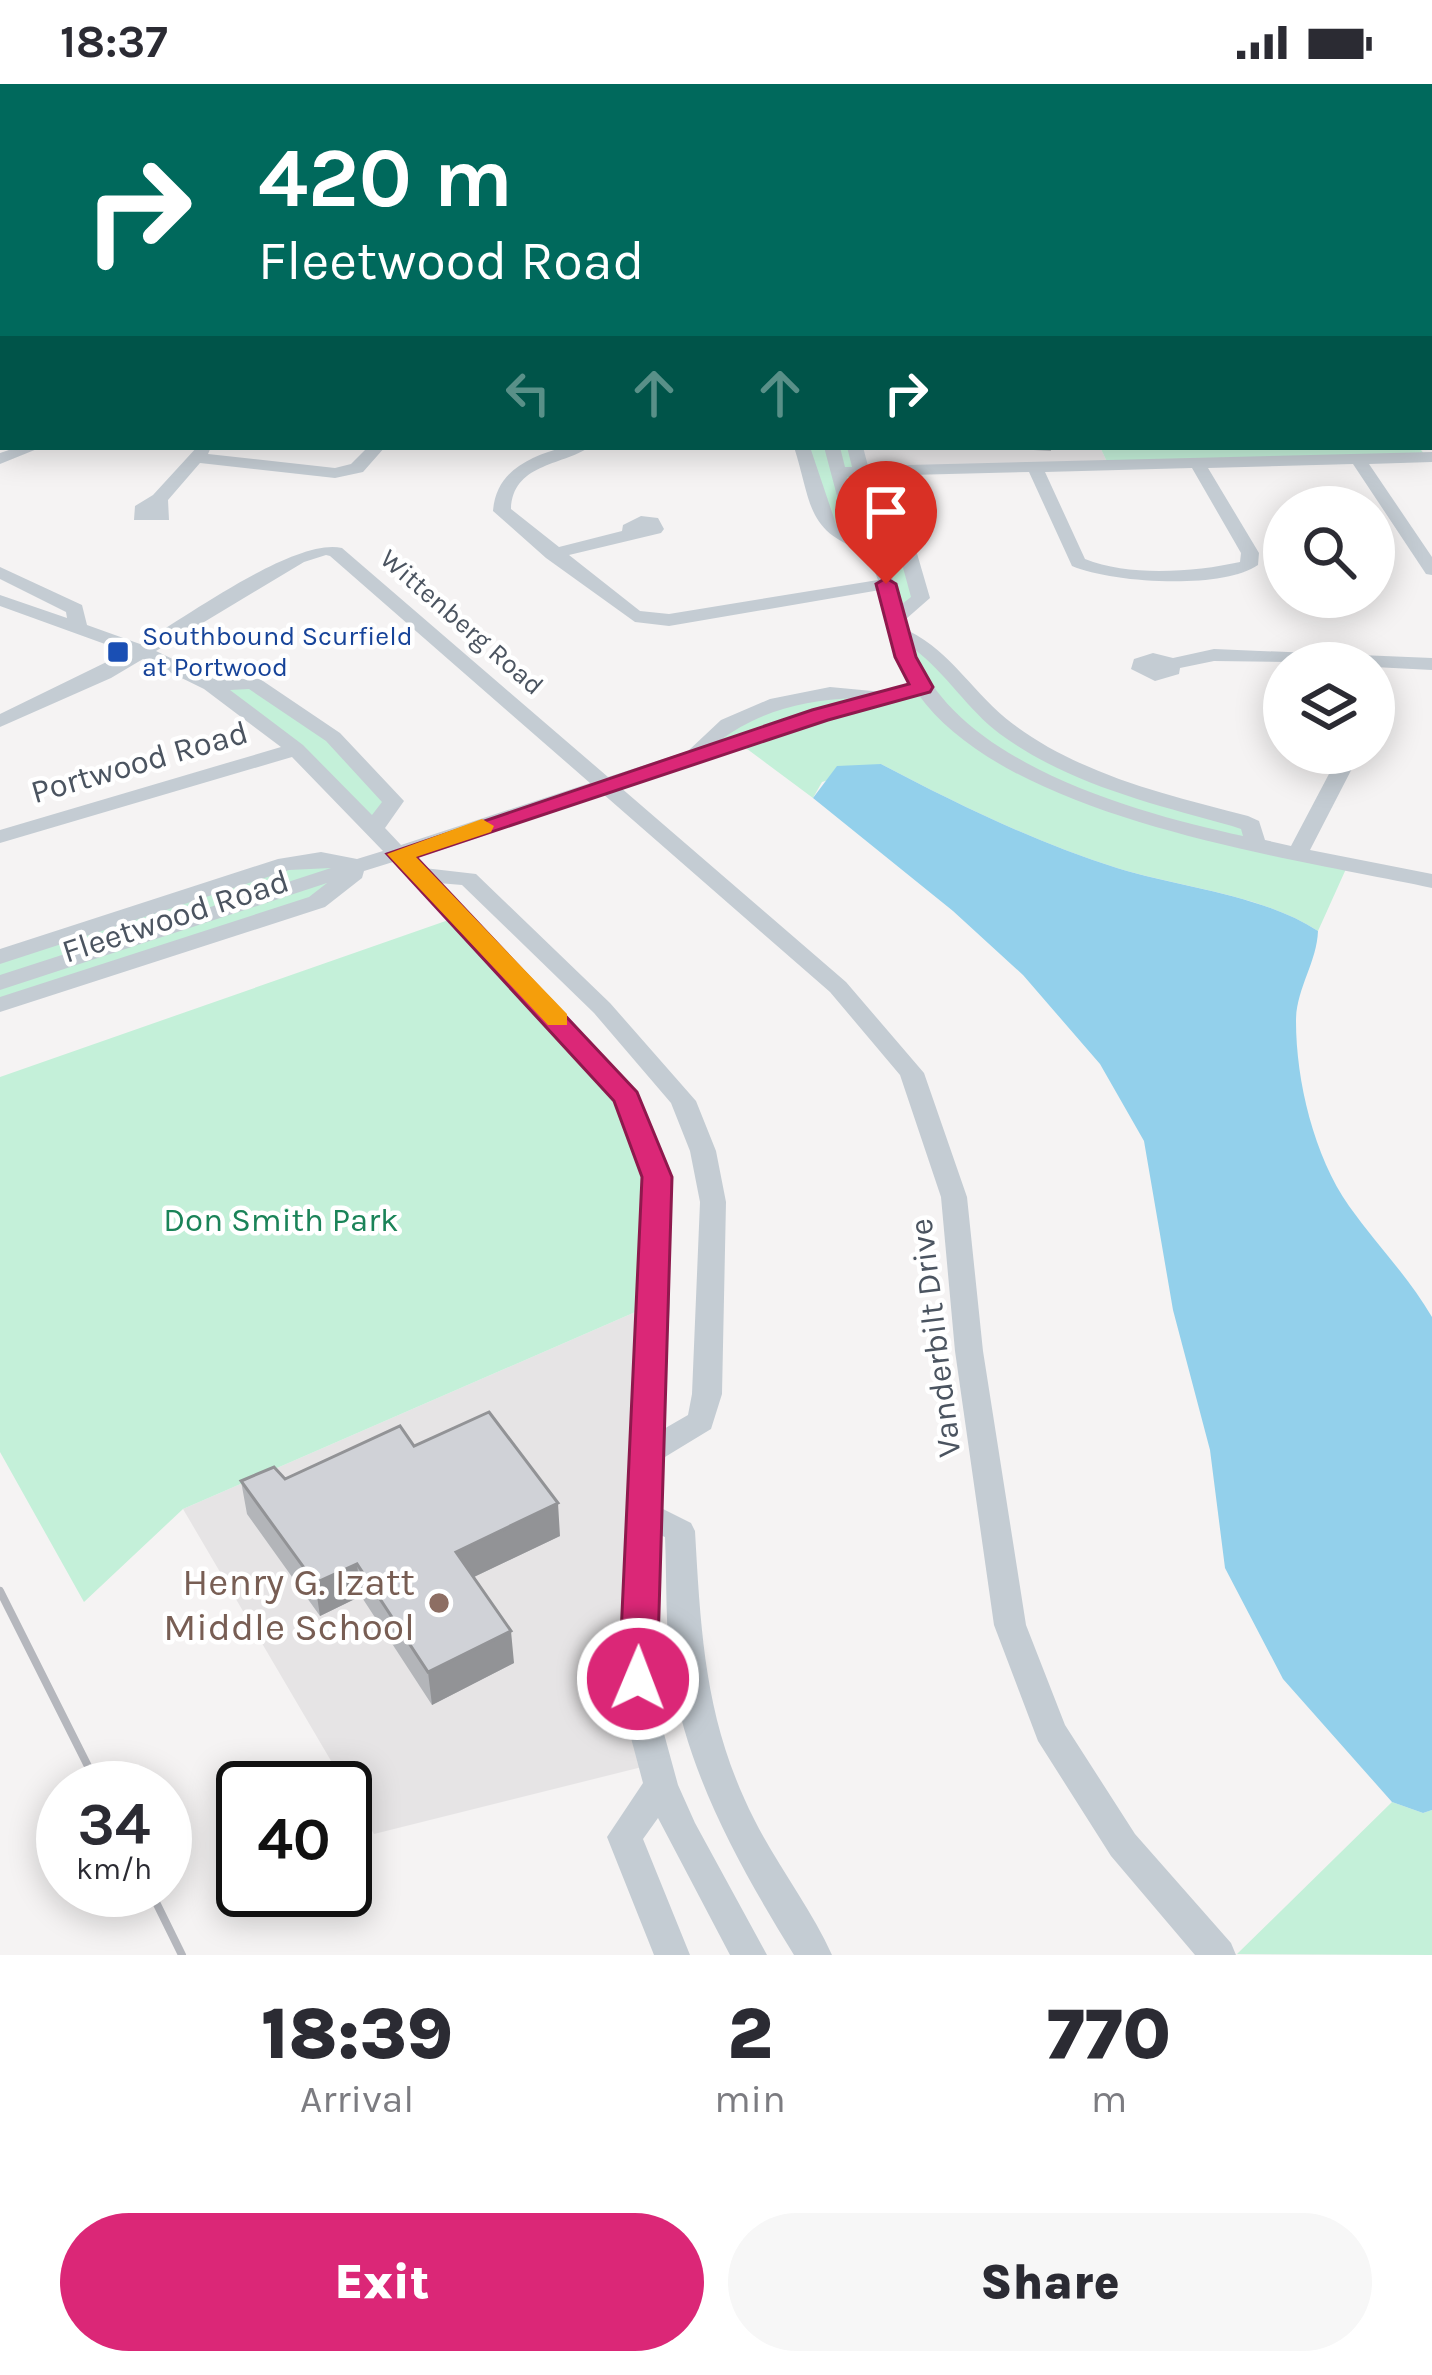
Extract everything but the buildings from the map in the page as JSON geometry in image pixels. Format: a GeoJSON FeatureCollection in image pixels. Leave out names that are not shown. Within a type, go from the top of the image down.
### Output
{"type":"FeatureCollection","features":[{"type":"Feature","properties":{"kind":"street"},"geometry":{"type":"LineString","coordinates":[[159,499],[201,453],[335,473],[357,468],[374,450]]}},
{"type":"Feature","properties":{"kind":"street"},"geometry":{"type":"LineString","coordinates":[[573,450],[534,463],[500,495],[502,511],[514,526],[646,621],[886,584]]}},
{"type":"Feature","properties":{"kind":"street"},"geometry":{"type":"LineString","coordinates":[[803,450],[828,526],[842,538],[873,546]]}},
{"type":"Feature","properties":{"kind":"street"},"geometry":{"type":"LineString","coordinates":[[833,450],[858,530],[873,546],[905,657],[922,687],[987,744],[1056,783],[1125,809],[1432,881]]}},
{"type":"Feature","properties":{"kind":"street"},"geometry":{"type":"LineString","coordinates":[[856,450],[875,529],[873,546]]}},
{"type":"Feature","properties":{"kind":"street"},"geometry":{"type":"LineString","coordinates":[[863,480],[1035,468],[1432,457]]}},
{"type":"Feature","properties":{"kind":"street"},"geometry":{"type":"LineString","coordinates":[[1358,459],[1432,570]]}},
{"type":"Feature","properties":{"kind":"street"},"geometry":{"type":"LineString","coordinates":[[1035,468],[1078,562],[1086,568],[1111,573],[1249,565],[1250,553],[1197,464]]}},
{"type":"Feature","properties":{"kind":"street"},"geometry":{"type":"LineString","coordinates":[[838,472],[863,480],[894,502],[921,598],[898,626]]}},
{"type":"Feature","properties":{"kind":"street"},"geometry":{"type":"LineString","coordinates":[[552,554],[635,532]]}},
{"type":"Feature","properties":{"kind":"street","name":"Wittenberg Road"},"geometry":{"type":"LineString","coordinates":[[144,652],[298,558],[336,552],[608,784]]}},
{"type":"Feature","properties":{"kind":"street"},"geometry":{"type":"LineString","coordinates":[[0,572],[75,609],[79,630]]}},
{"type":"Feature","properties":{"kind":"street"},"geometry":{"type":"LineString","coordinates":[[3,604],[144,652],[211,685],[296,749],[627,1098],[657,1177],[638,1679],[646,1737],[661,1785],[749,1955]]}},
{"type":"Feature","properties":{"kind":"street"},"geometry":{"type":"LineString","coordinates":[[898,626],[923,643],[961,690],[1046,753],[1142,794],[1240,820],[1251,826],[1255,842]]}},
{"type":"Feature","properties":{"kind":"street"},"geometry":{"type":"LineString","coordinates":[[0,721],[65,695],[144,652]]}},
{"type":"Feature","properties":{"kind":"street"},"geometry":{"type":"LineString","coordinates":[[1171,664],[1214,656],[1263,658]]}},
{"type":"Feature","properties":{"kind":"street"},"geometry":{"type":"LineString","coordinates":[[1395,663],[1432,664]]}},
{"type":"Feature","properties":{"kind":"street"},"geometry":{"type":"LineString","coordinates":[[211,685],[253,683],[333,737],[393,801],[374,828]]}},
{"type":"Feature","properties":{"kind":"street","name":"Fleetwood Road"},"geometry":{"type":"LineString","coordinates":[[0,983],[360,867],[409,864],[608,784],[922,687]]}},
{"type":"Feature","properties":{"kind":"street","name":"Portwood Road"},"geometry":{"type":"LineString","coordinates":[[0,837],[296,749]]}},
{"type":"Feature","properties":{"kind":"street"},"geometry":{"type":"LineString","coordinates":[[1299,851],[1339,774]]}},
{"type":"Feature","properties":{"kind":"street","name":"Vanderbilt Drive"},"geometry":{"type":"LineString","coordinates":[[608,784],[838,987],[912,1072],[954,1197],[969,1351],[1010,1625],[1062,1750],[1123,1845],[1218,1955]]}},
{"type":"Feature","properties":{"kind":"street","name":"Fleetwood Road"},"geometry":{"type":"LineString","coordinates":[[0,957],[286,864],[321,859],[360,867]]}},
{"type":"Feature","properties":{"kind":"street"},"geometry":{"type":"LineString","coordinates":[[409,864],[468,879],[602,1008],[683,1101],[703,1150],[712,1202],[707,1394],[701,1420],[646,1454]]}},
{"type":"Feature","properties":{"kind":"street","name":"Fleetwood Road"},"geometry":{"type":"LineString","coordinates":[[0,1005],[317,902],[360,867]]}},
{"type":"Feature","properties":{"kind":"street"},"geometry":{"type":"LineString","coordinates":[[642,1512],[680,1531],[689,1677],[712,1763],[753,1858],[814,1955]]}},
{"type":"Feature","properties":{"kind":"street"},"geometry":{"type":"LineString","coordinates":[[661,1785],[625,1837],[672,1955]]}},
{"type":"Feature","properties":{"kind":"shaded area"},"geometry":{"type":"Polygon","coordinates":[[[856,450],[1101,450],[1109,466],[861,471],[856,450]]]}},
{"type":"Feature","properties":{"kind":"shaded area","name":"Henry G. Izatt Middle School"},"geometry":{"type":"Polygon","coordinates":[[[656,1303],[646,1454],[654,1764],[374,1834],[372,1761],[331,1761],[183,1509],[656,1303]]]}},
{"type":"Feature","properties":{"kind":"green space"},"geometry":{"type":"Polygon","coordinates":[[[803,450],[856,450],[864,482],[894,502],[921,598],[896,618],[874,549],[842,538],[803,450]]]}},
{"type":"Feature","properties":{"kind":"green space"},"geometry":{"type":"Polygon","coordinates":[[[1101,450],[1421,450],[1426,457],[1109,466],[1101,450]]]}},
{"type":"Feature","properties":{"kind":"green space"},"geometry":{"type":"Polygon","coordinates":[[[901,634],[961,690],[1074,768],[1240,821],[1256,842],[1350,860],[1318,931],[1272,908],[1117,868],[1056,846],[881,764],[822,782],[813,798],[739,743],[696,755],[708,734],[822,693],[884,697],[921,687],[901,634]]]}},
{"type":"Feature","properties":{"kind":"green space"},"geometry":{"type":"Polygon","coordinates":[[[253,683],[333,737],[393,801],[374,828],[211,685],[253,683]]]}},
{"type":"Feature","properties":{"kind":"green space"},"geometry":{"type":"Polygon","coordinates":[[[286,864],[360,867],[341,887],[0,1005],[0,957],[286,864]]]}},
{"type":"Feature","properties":{"kind":"green space","name":"Don Smith Park"},"geometry":{"type":"Polygon","coordinates":[[[460,916],[627,1098],[657,1177],[656,1303],[183,1509],[84,1602],[0,1452],[0,1077],[460,916]]]}},
{"type":"Feature","properties":{"kind":"green space"},"geometry":{"type":"Polygon","coordinates":[[[1392,1802],[1423,1813],[1432,1810],[1432,1955],[1237,1954],[1392,1802]]]}},
{"type":"Feature","properties":{"kind":"water"},"geometry":{"type":"Polygon","coordinates":[[[881,764],[1056,846],[1117,868],[1272,908],[1318,931],[1296,1021],[1309,1117],[1326,1164],[1349,1206],[1432,1317],[1432,1810],[1423,1813],[1392,1802],[1283,1679],[1225,1568],[1210,1450],[1173,1310],[1144,1141],[1100,1064],[1023,975],[953,911],[813,798],[837,766],[881,764]]]}},
{"type":"Feature","properties":{"kind":"railway"},"geometry":{"type":"LineString","coordinates":[[0,1591],[85,1761]]}},
{"type":"Feature","properties":{"kind":"railway"},"geometry":{"type":"LineString","coordinates":[[163,1917],[182,1955]]}},
{"type":"Feature","properties":{"kind":"slow traffic"},"geometry":{"type":"LineString","coordinates":[[482,826],[400,854],[558,1020]]}},
{"type":"Feature","properties":{"kind":"place","name":"Southbound Scurfield at Portwood"},"geometry":{"type":"Point","coordinates":[118,652]}},
{"type":"Feature","properties":{"kind":"place","name":"Henry G. Izatt Middle School"},"geometry":{"type":"Point","coordinates":[439,1603]}},
{"type":"Feature","properties":{"kind":"route"},"geometry":{"type":"LineString","coordinates":[[638,1679],[640,1527],[656,1303],[657,1177],[627,1098],[400,854],[820,715],[922,687],[905,657],[886,584]]}}]}
